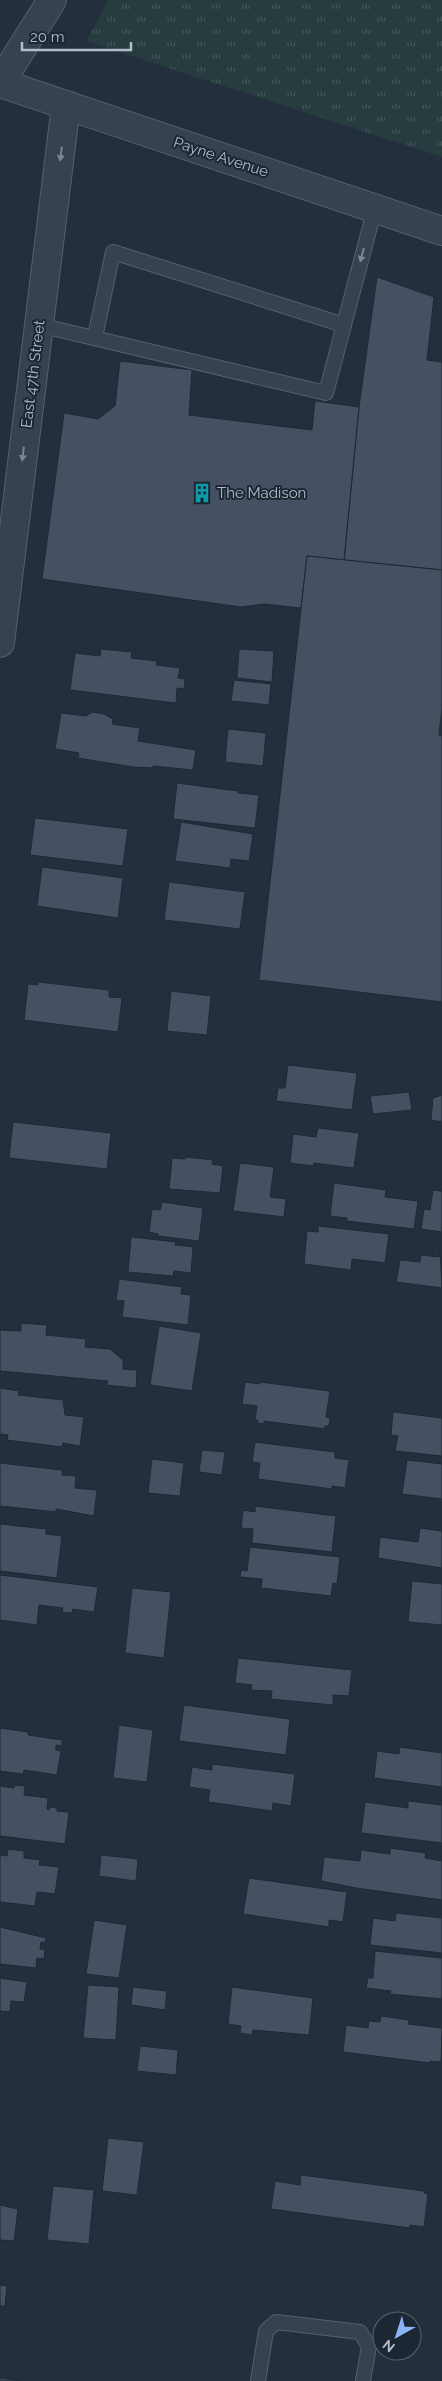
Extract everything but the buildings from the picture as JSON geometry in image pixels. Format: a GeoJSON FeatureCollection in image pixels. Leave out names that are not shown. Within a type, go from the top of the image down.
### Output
{"type":"FeatureCollection","features":[{"type":"Feature","properties":{"kind":"street"},"geometry":{"type":"LineString","coordinates":[[0,83],[52,0]]}},
{"type":"Feature","properties":{"kind":"street","name":"Payne Avenue"},"geometry":{"type":"LineString","coordinates":[[0,83],[442,230]]}},
{"type":"Feature","properties":{"kind":"street","name":"East 47th Street"},"geometry":{"type":"LineString","coordinates":[[0,643],[66,105]]}},
{"type":"Feature","properties":{"kind":"lane"},"geometry":{"type":"LineString","coordinates":[[39,325],[326,393],[375,208]]}},
{"type":"Feature","properties":{"kind":"lane"},"geometry":{"type":"LineString","coordinates":[[95,337],[113,252],[344,325]]}},
{"type":"Feature","properties":{"kind":"lane"},"geometry":{"type":"LineString","coordinates":[[258,2381],[266,2331],[276,2322],[360,2332],[369,2346],[363,2381]]}},
{"type":"Feature","properties":{"kind":"green space"},"geometry":{"type":"Polygon","coordinates":[[[109,0],[442,0],[442,157],[86,41],[109,0]]]}},
{"type":"Feature","properties":{"kind":"place","name":"The Madison"},"geometry":{"type":"Point","coordinates":[202,493]}}]}
